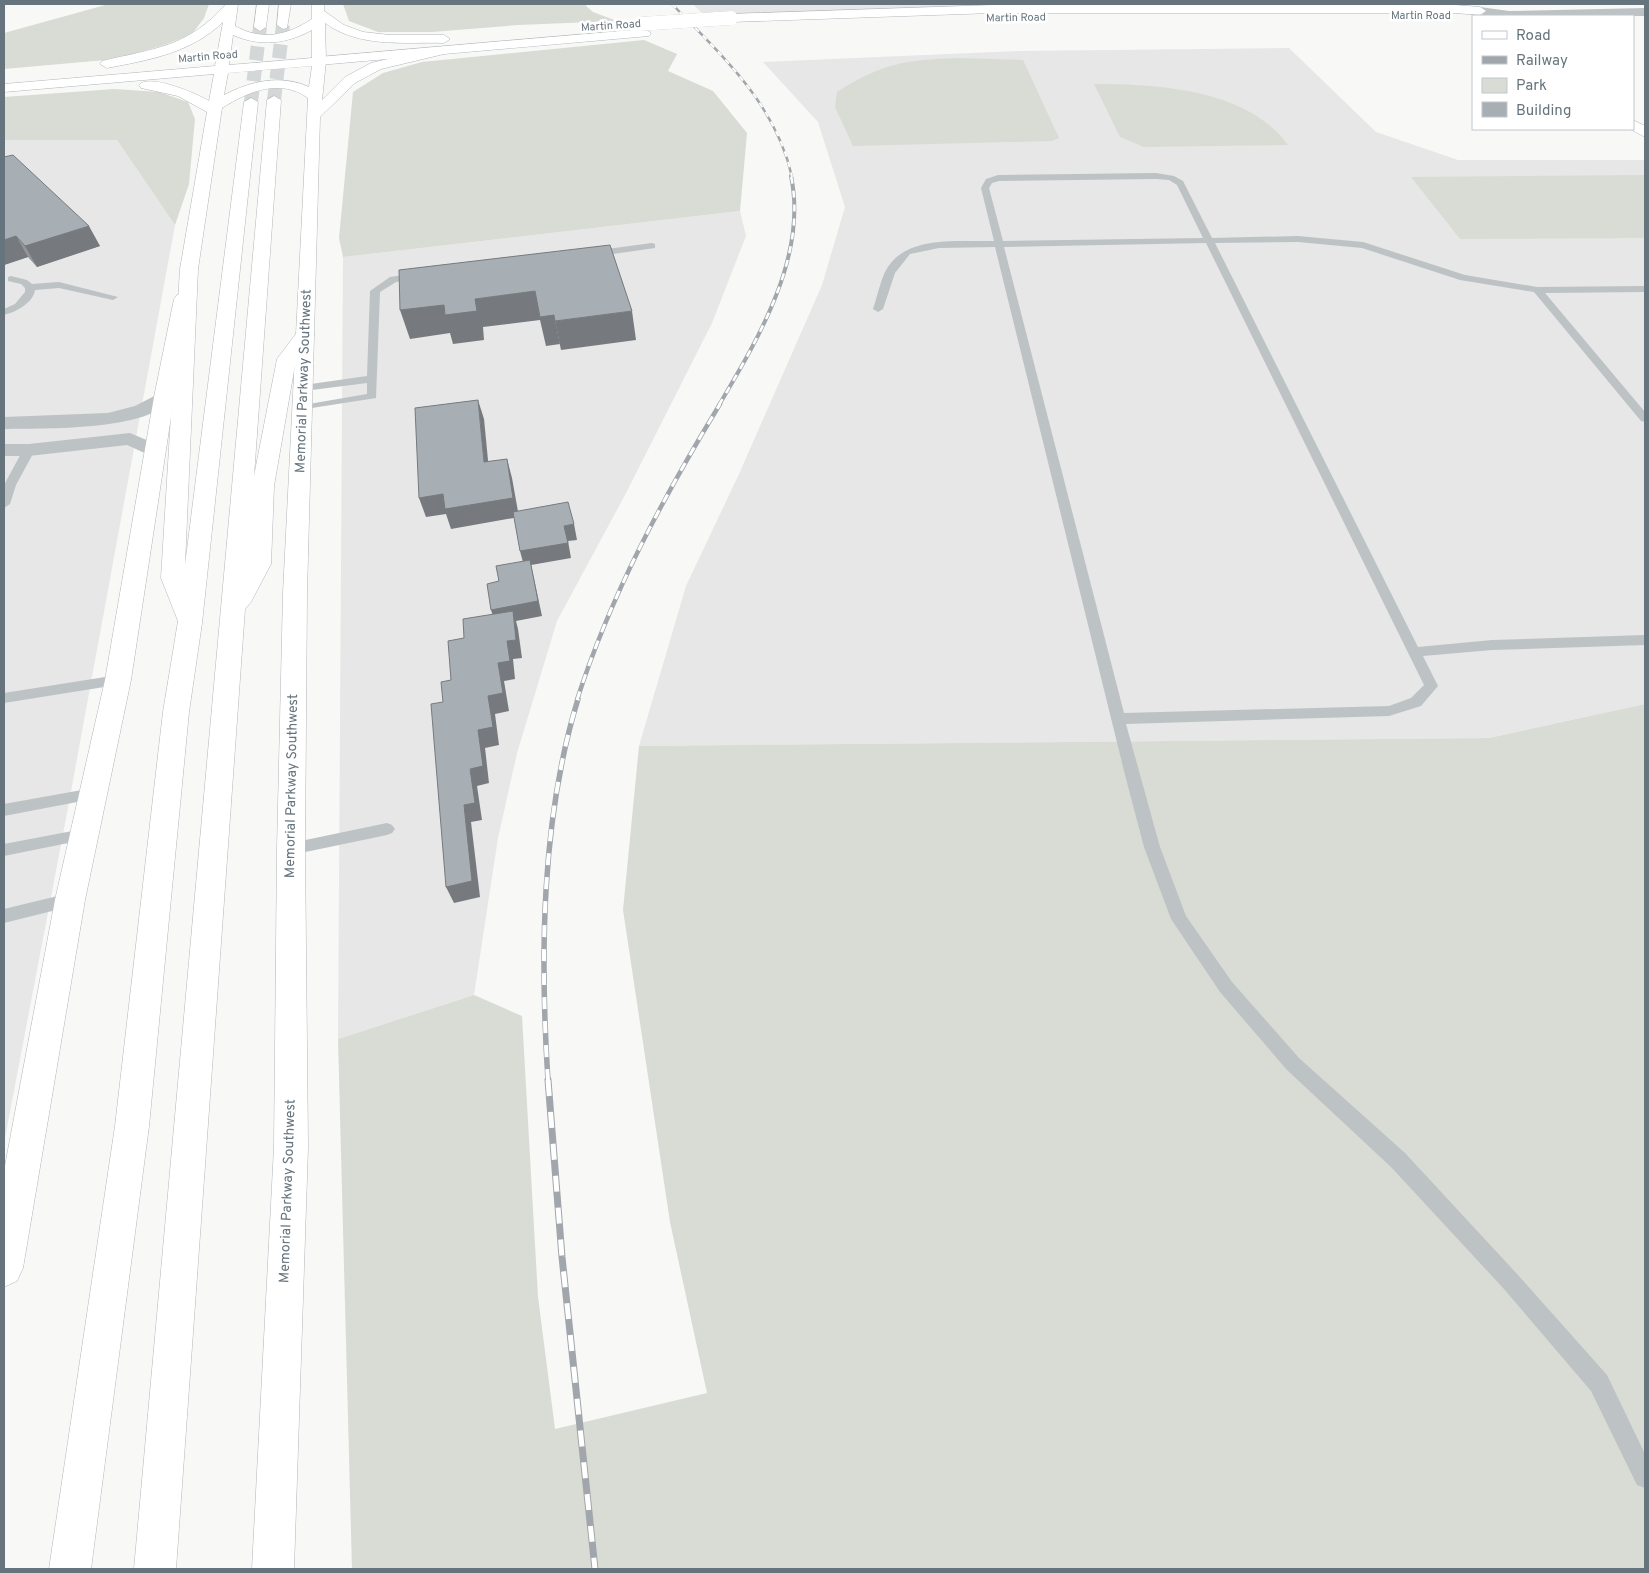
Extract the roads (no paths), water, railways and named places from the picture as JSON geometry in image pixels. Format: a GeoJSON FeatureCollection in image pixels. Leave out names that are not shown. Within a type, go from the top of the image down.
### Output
{"type":"FeatureCollection","features":[{"type":"Feature","properties":{"kind":"main road"},"geometry":{"type":"LineString","coordinates":[[260,27],[262,4]]}},
{"type":"Feature","properties":{"kind":"main road"},"geometry":{"type":"LineString","coordinates":[[283,25],[285,4]]}},
{"type":"Feature","properties":{"kind":"main road"},"geometry":{"type":"LineString","coordinates":[[1403,8],[1422,4]]}},
{"type":"Feature","properties":{"kind":"main road"},"geometry":{"type":"LineString","coordinates":[[4,1268],[70,900],[118,680],[164,397],[189,269],[232,5]]}},
{"type":"Feature","properties":{"kind":"main road"},"geometry":{"type":"LineString","coordinates":[[87,67],[130,60],[190,42],[211,27],[232,5]]}},
{"type":"Feature","properties":{"kind":"main road","name":"Martin Road"},"geometry":{"type":"LineString","coordinates":[[4,88],[70,82],[222,63],[642,28],[1028,6],[1480,10]]}},
{"type":"Feature","properties":{"kind":"main road","name":"Martin Road"},"geometry":{"type":"LineString","coordinates":[[733,23],[1099,17],[1462,16],[1480,10]]}},
{"type":"Feature","properties":{"kind":"main road"},"geometry":{"type":"LineString","coordinates":[[228,27],[245,37],[274,40],[305,30],[318,12],[340,28],[358,34],[442,45]]}},
{"type":"Feature","properties":{"kind":"main road","name":"Memorial Parkway Southwest"},"geometry":{"type":"LineString","coordinates":[[274,1569],[291,1148],[291,849],[296,593],[313,116],[318,55],[318,12]]}},
{"type":"Feature","properties":{"kind":"main road"},"geometry":{"type":"LineString","coordinates":[[313,116],[350,80],[376,66],[442,45]]}},
{"type":"Feature","properties":{"kind":"main road","name":"Martin Road"},"geometry":{"type":"LineString","coordinates":[[4,76],[87,67],[222,63]]}},
{"type":"Feature","properties":{"kind":"main road"},"geometry":{"type":"LineString","coordinates":[[70,82],[116,82],[161,87],[184,92],[215,108]]}},
{"type":"Feature","properties":{"kind":"main road"},"geometry":{"type":"LineString","coordinates":[[215,108],[246,88],[269,83],[297,87],[315,97]]}},
{"type":"Feature","properties":{"kind":"main road"},"geometry":{"type":"LineString","coordinates":[[72,1555],[132,1126],[176,712],[262,101],[234,612],[155,1569]]}},
{"type":"Feature","properties":{"kind":"main road"},"geometry":{"type":"LineString","coordinates":[[189,269],[173,578],[190,623]]}},
{"type":"Feature","properties":{"kind":"main road"},"geometry":{"type":"LineString","coordinates":[[234,612],[259,564],[263,486],[277,407],[287,359],[305,335]]}},
{"type":"Feature","properties":{"kind":"street"},"geometry":{"type":"LineString","coordinates":[[1480,10],[1509,15],[1645,12]]}},
{"type":"Feature","properties":{"kind":"street"},"geometry":{"type":"LineString","coordinates":[[4,423],[109,419],[142,410],[164,397]]}},
{"type":"Feature","properties":{"kind":"street"},"geometry":{"type":"LineString","coordinates":[[4,450],[29,450],[130,439],[156,452]]}},
{"type":"Feature","properties":{"kind":"lane"},"geometry":{"type":"LineString","coordinates":[[1118,719],[1389,711],[1416,702],[1431,686],[1180,183],[1171,178],[1156,176],[998,178],[989,181],[985,188],[1118,719],[1152,847],[1179,919],[1221,979],[1293,1064],[1398,1160],[1511,1282],[1599,1383],[1645,1477]]}},
{"type":"Feature","properties":{"kind":"lane"},"geometry":{"type":"LineString","coordinates":[[878,309],[890,272],[907,252],[939,245],[1298,239],[1363,245],[1463,278],[1537,290],[1645,288]]}},
{"type":"Feature","properties":{"kind":"lane"},"geometry":{"type":"LineString","coordinates":[[585,255],[652,246]]}},
{"type":"Feature","properties":{"kind":"lane"},"geometry":{"type":"LineString","coordinates":[[304,398],[372,396],[375,291],[392,279],[431,274]]}},
{"type":"Feature","properties":{"kind":"lane"},"geometry":{"type":"LineString","coordinates":[[11,279],[24,282],[30,287],[59,286],[113,298]]}},
{"type":"Feature","properties":{"kind":"lane"},"geometry":{"type":"LineString","coordinates":[[4,312],[26,299],[30,293],[30,287]]}},
{"type":"Feature","properties":{"kind":"lane"},"geometry":{"type":"LineString","coordinates":[[1537,290],[1645,419]]}},
{"type":"Feature","properties":{"kind":"lane"},"geometry":{"type":"LineString","coordinates":[[304,398],[372,379]]}},
{"type":"Feature","properties":{"kind":"lane"},"geometry":{"type":"LineString","coordinates":[[4,504],[10,485],[29,450]]}},
{"type":"Feature","properties":{"kind":"lane"},"geometry":{"type":"LineString","coordinates":[[1415,652],[1492,645],[1645,640]]}},
{"type":"Feature","properties":{"kind":"lane"},"geometry":{"type":"LineString","coordinates":[[4,698],[118,680]]}},
{"type":"Feature","properties":{"kind":"lane"},"geometry":{"type":"LineString","coordinates":[[4,810],[93,794]]}},
{"type":"Feature","properties":{"kind":"lane"},"geometry":{"type":"LineString","coordinates":[[291,849],[387,829]]}},
{"type":"Feature","properties":{"kind":"lane"},"geometry":{"type":"LineString","coordinates":[[4,850],[83,834]]}},
{"type":"Feature","properties":{"kind":"lane"},"geometry":{"type":"LineString","coordinates":[[4,916],[70,900]]}},
{"type":"Feature","properties":{"kind":"tunnel"},"geometry":{"type":"LineString","coordinates":[[274,100],[283,25]]}},
{"type":"Feature","properties":{"kind":"tunnel"},"geometry":{"type":"LineString","coordinates":[[251,102],[260,27]]}},
{"type":"Feature","properties":{"kind":"railway"},"geometry":{"type":"LineString","coordinates":[[672,4],[728,62],[760,104],[774,126],[792,177]]}},
{"type":"Feature","properties":{"kind":"railway"},"geometry":{"type":"LineString","coordinates":[[719,405],[763,325],[776,296],[786,266],[792,236],[794,206],[791,176]]}},
{"type":"Feature","properties":{"kind":"railway"},"geometry":{"type":"LineString","coordinates":[[577,700],[606,622],[640,547],[678,475],[720,404]]}},
{"type":"Feature","properties":{"kind":"railway"},"geometry":{"type":"LineString","coordinates":[[548,1081],[544,986],[546,889],[550,840],[557,792],[566,745],[578,699]]}},
{"type":"Feature","properties":{"kind":"railway"},"geometry":{"type":"LineString","coordinates":[[548,1080],[562,1257],[595,1569]]}}]}
